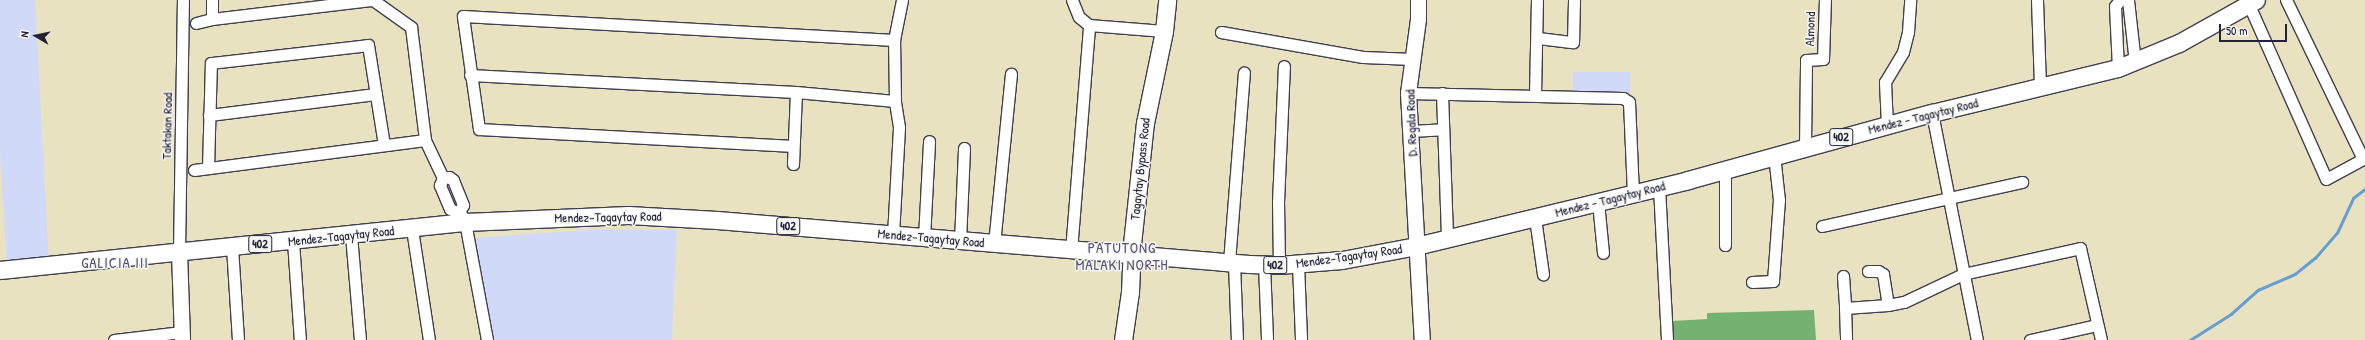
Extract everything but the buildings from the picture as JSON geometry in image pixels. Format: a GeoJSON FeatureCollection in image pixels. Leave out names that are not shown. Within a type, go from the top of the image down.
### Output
{"type":"FeatureCollection","features":[{"type":"Feature","properties":{"kind":"main road","name":"Tagaytay Bypass Road"},"geometry":{"type":"LineString","coordinates":[[1123,340],[1129,304],[1132,256],[1145,123],[1164,31],[1167,0]]}},
{"type":"Feature","properties":{"kind":"main road","name":"Mendez - Tagaytay Road"},"geometry":{"type":"LineString","coordinates":[[1416,246],[1633,194],[1932,113],[2118,68],[2179,43],[2252,2]]}},
{"type":"Feature","properties":{"kind":"main road","name":"Mendez–Tagaytay Road"},"geometry":{"type":"LineString","coordinates":[[444,225],[462,217],[655,216],[1132,256],[1272,265],[1298,264],[1377,255],[1416,246]]}},
{"type":"Feature","properties":{"kind":"main road","name":"Mendez-Tagaytay Road"},"geometry":{"type":"LineString","coordinates":[[0,270],[444,225]]}},
{"type":"Feature","properties":{"kind":"street","name":"Taktakan Road"},"geometry":{"type":"LineString","coordinates":[[179,252],[183,0]]}},
{"type":"Feature","properties":{"kind":"street"},"geometry":{"type":"LineString","coordinates":[[212,0],[212,19]]}},
{"type":"Feature","properties":{"kind":"street"},"geometry":{"type":"LineString","coordinates":[[196,23],[212,19],[372,0],[411,27],[425,140],[443,178],[440,185],[450,210],[462,217],[487,340]]}},
{"type":"Feature","properties":{"kind":"street"},"geometry":{"type":"LineString","coordinates":[[893,235],[899,127],[895,101],[894,40],[902,0]]}},
{"type":"Feature","properties":{"kind":"street"},"geometry":{"type":"LineString","coordinates":[[1072,0],[1079,17],[1089,25],[1164,31]]}},
{"type":"Feature","properties":{"kind":"street","name":"D. Regala Road"},"geometry":{"type":"LineString","coordinates":[[1418,0],[1418,19],[1408,93],[1422,340]]}},
{"type":"Feature","properties":{"kind":"street"},"geometry":{"type":"LineString","coordinates":[[1535,94],[1538,38],[1537,0]]}},
{"type":"Feature","properties":{"kind":"street"},"geometry":{"type":"LineString","coordinates":[[1538,38],[1573,42],[1574,0]]}},
{"type":"Feature","properties":{"kind":"street","name":"Almond"},"geometry":{"type":"LineString","coordinates":[[1805,147],[1806,60],[1823,59],[1825,0]]}},
{"type":"Feature","properties":{"kind":"street"},"geometry":{"type":"LineString","coordinates":[[1887,125],[1886,82],[1903,52],[1908,32],[1910,0]]}},
{"type":"Feature","properties":{"kind":"street"},"geometry":{"type":"LineString","coordinates":[[2036,0],[2040,87]]}},
{"type":"Feature","properties":{"kind":"street"},"geometry":{"type":"LineString","coordinates":[[2118,68],[2116,6],[2120,0]]}},
{"type":"Feature","properties":{"kind":"street"},"geometry":{"type":"LineString","coordinates":[[2128,0],[2135,62]]}},
{"type":"Feature","properties":{"kind":"street"},"geometry":{"type":"LineString","coordinates":[[2252,2],[2326,179],[2364,159],[2286,0]]}},
{"type":"Feature","properties":{"kind":"street"},"geometry":{"type":"LineString","coordinates":[[793,146],[479,129],[470,75],[463,16],[894,40]]}},
{"type":"Feature","properties":{"kind":"street"},"geometry":{"type":"LineString","coordinates":[[1071,251],[1089,25]]}},
{"type":"Feature","properties":{"kind":"street"},"geometry":{"type":"LineString","coordinates":[[1221,32],[1363,57],[1413,58]]}},
{"type":"Feature","properties":{"kind":"street"},"geometry":{"type":"LineString","coordinates":[[2117,36],[2132,35]]}},
{"type":"Feature","properties":{"kind":"street"},"geometry":{"type":"LineString","coordinates":[[208,168],[211,63],[368,45],[384,145]]}},
{"type":"Feature","properties":{"kind":"street"},"geometry":{"type":"LineString","coordinates":[[1267,340],[1278,202],[1284,66]]}},
{"type":"Feature","properties":{"kind":"street"},"geometry":{"type":"LineString","coordinates":[[1237,340],[1231,262],[1244,73]]}},
{"type":"Feature","properties":{"kind":"street"},"geometry":{"type":"LineString","coordinates":[[994,244],[1011,74]]}},
{"type":"Feature","properties":{"kind":"street"},"geometry":{"type":"LineString","coordinates":[[470,75],[796,92],[895,101]]}},
{"type":"Feature","properties":{"kind":"street"},"geometry":{"type":"LineString","coordinates":[[793,164],[796,92]]}},
{"type":"Feature","properties":{"kind":"street"},"geometry":{"type":"LineString","coordinates":[[1408,93],[1535,94],[1623,98],[1629,102],[1633,194]]}},
{"type":"Feature","properties":{"kind":"street"},"geometry":{"type":"LineString","coordinates":[[1442,93],[1447,239]]}},
{"type":"Feature","properties":{"kind":"street"},"geometry":{"type":"LineString","coordinates":[[209,115],[376,94]]}},
{"type":"Feature","properties":{"kind":"street"},"geometry":{"type":"LineString","coordinates":[[1932,113],[1950,196],[1976,340]]}},
{"type":"Feature","properties":{"kind":"street"},"geometry":{"type":"LineString","coordinates":[[1410,131],[1443,129]]}},
{"type":"Feature","properties":{"kind":"street"},"geometry":{"type":"LineString","coordinates":[[194,170],[425,140]]}},
{"type":"Feature","properties":{"kind":"street"},"geometry":{"type":"LineString","coordinates":[[924,238],[929,141]]}},
{"type":"Feature","properties":{"kind":"street"},"geometry":{"type":"LineString","coordinates":[[960,241],[964,148]]}},
{"type":"Feature","properties":{"kind":"street"},"geometry":{"type":"LineString","coordinates":[[1752,282],[1774,281],[1779,200],[1774,155]]}},
{"type":"Feature","properties":{"kind":"street"},"geometry":{"type":"LineString","coordinates":[[1725,169],[1725,245]]}},
{"type":"Feature","properties":{"kind":"street"},"geometry":{"type":"LineString","coordinates":[[1822,226],[1891,212],[1950,196],[2022,182]]}},
{"type":"Feature","properties":{"kind":"street"},"geometry":{"type":"LineString","coordinates":[[1659,187],[1666,340]]}},
{"type":"Feature","properties":{"kind":"street"},"geometry":{"type":"LineString","coordinates":[[1598,202],[1602,253]]}},
{"type":"Feature","properties":{"kind":"street"},"geometry":{"type":"LineString","coordinates":[[1535,218],[1543,274]]}},
{"type":"Feature","properties":{"kind":"street"},"geometry":{"type":"LineString","coordinates":[[412,229],[429,340]]}},
{"type":"Feature","properties":{"kind":"street"},"geometry":{"type":"LineString","coordinates":[[351,235],[360,340]]}},
{"type":"Feature","properties":{"kind":"street"},"geometry":{"type":"LineString","coordinates":[[293,241],[300,340]]}},
{"type":"Feature","properties":{"kind":"street"},"geometry":{"type":"LineString","coordinates":[[232,247],[238,340]]}},
{"type":"Feature","properties":{"kind":"street"},"geometry":{"type":"LineString","coordinates":[[1845,308],[1888,305],[1904,302],[1963,274],[2080,248],[2101,340]]}},
{"type":"Feature","properties":{"kind":"street"},"geometry":{"type":"LineString","coordinates":[[114,340],[182,336],[179,252]]}},
{"type":"Feature","properties":{"kind":"street"},"geometry":{"type":"LineString","coordinates":[[1298,264],[1301,340]]}},
{"type":"Feature","properties":{"kind":"street"},"geometry":{"type":"LineString","coordinates":[[1868,271],[1878,271],[1883,274],[1888,305]]}},
{"type":"Feature","properties":{"kind":"street"},"geometry":{"type":"LineString","coordinates":[[1843,276],[1846,340]]}},
{"type":"Feature","properties":{"kind":"street"},"geometry":{"type":"LineString","coordinates":[[2030,340],[2097,326]]}},
{"type":"Feature","properties":{"kind":"shaded area"},"geometry":{"type":"Polygon","coordinates":[[[0,0],[35,0],[49,263],[7,268],[0,150],[0,0]]]}},
{"type":"Feature","properties":{"kind":"shaded area"},"geometry":{"type":"Polygon","coordinates":[[[1573,72],[1630,72],[1630,93],[1573,93],[1573,72]]]}},
{"type":"Feature","properties":{"kind":"shaded area"},"geometry":{"type":"Polygon","coordinates":[[[602,229],[677,230],[672,340],[493,340],[474,238],[602,229]]]}},
{"type":"Feature","properties":{"kind":"green space"},"geometry":{"type":"Polygon","coordinates":[[[1814,310],[1816,340],[1673,340],[1672,321],[1707,319],[1707,313],[1814,310]]]}},
{"type":"Feature","properties":{"kind":"waterway"},"geometry":{"type":"LineString","coordinates":[[2190,340],[2231,314],[2258,290],[2295,274],[2315,258],[2337,233],[2353,198],[2365,189]]}},
{"type":"Feature","properties":{"kind":"district","name":"PATUTONG MALAKI NORTH"},"geometry":{"type":"Point","coordinates":[1122,256]}},
{"type":"Feature","properties":{"kind":"district","name":"GALICIA III"},"geometry":{"type":"Point","coordinates":[115,263]}}]}
